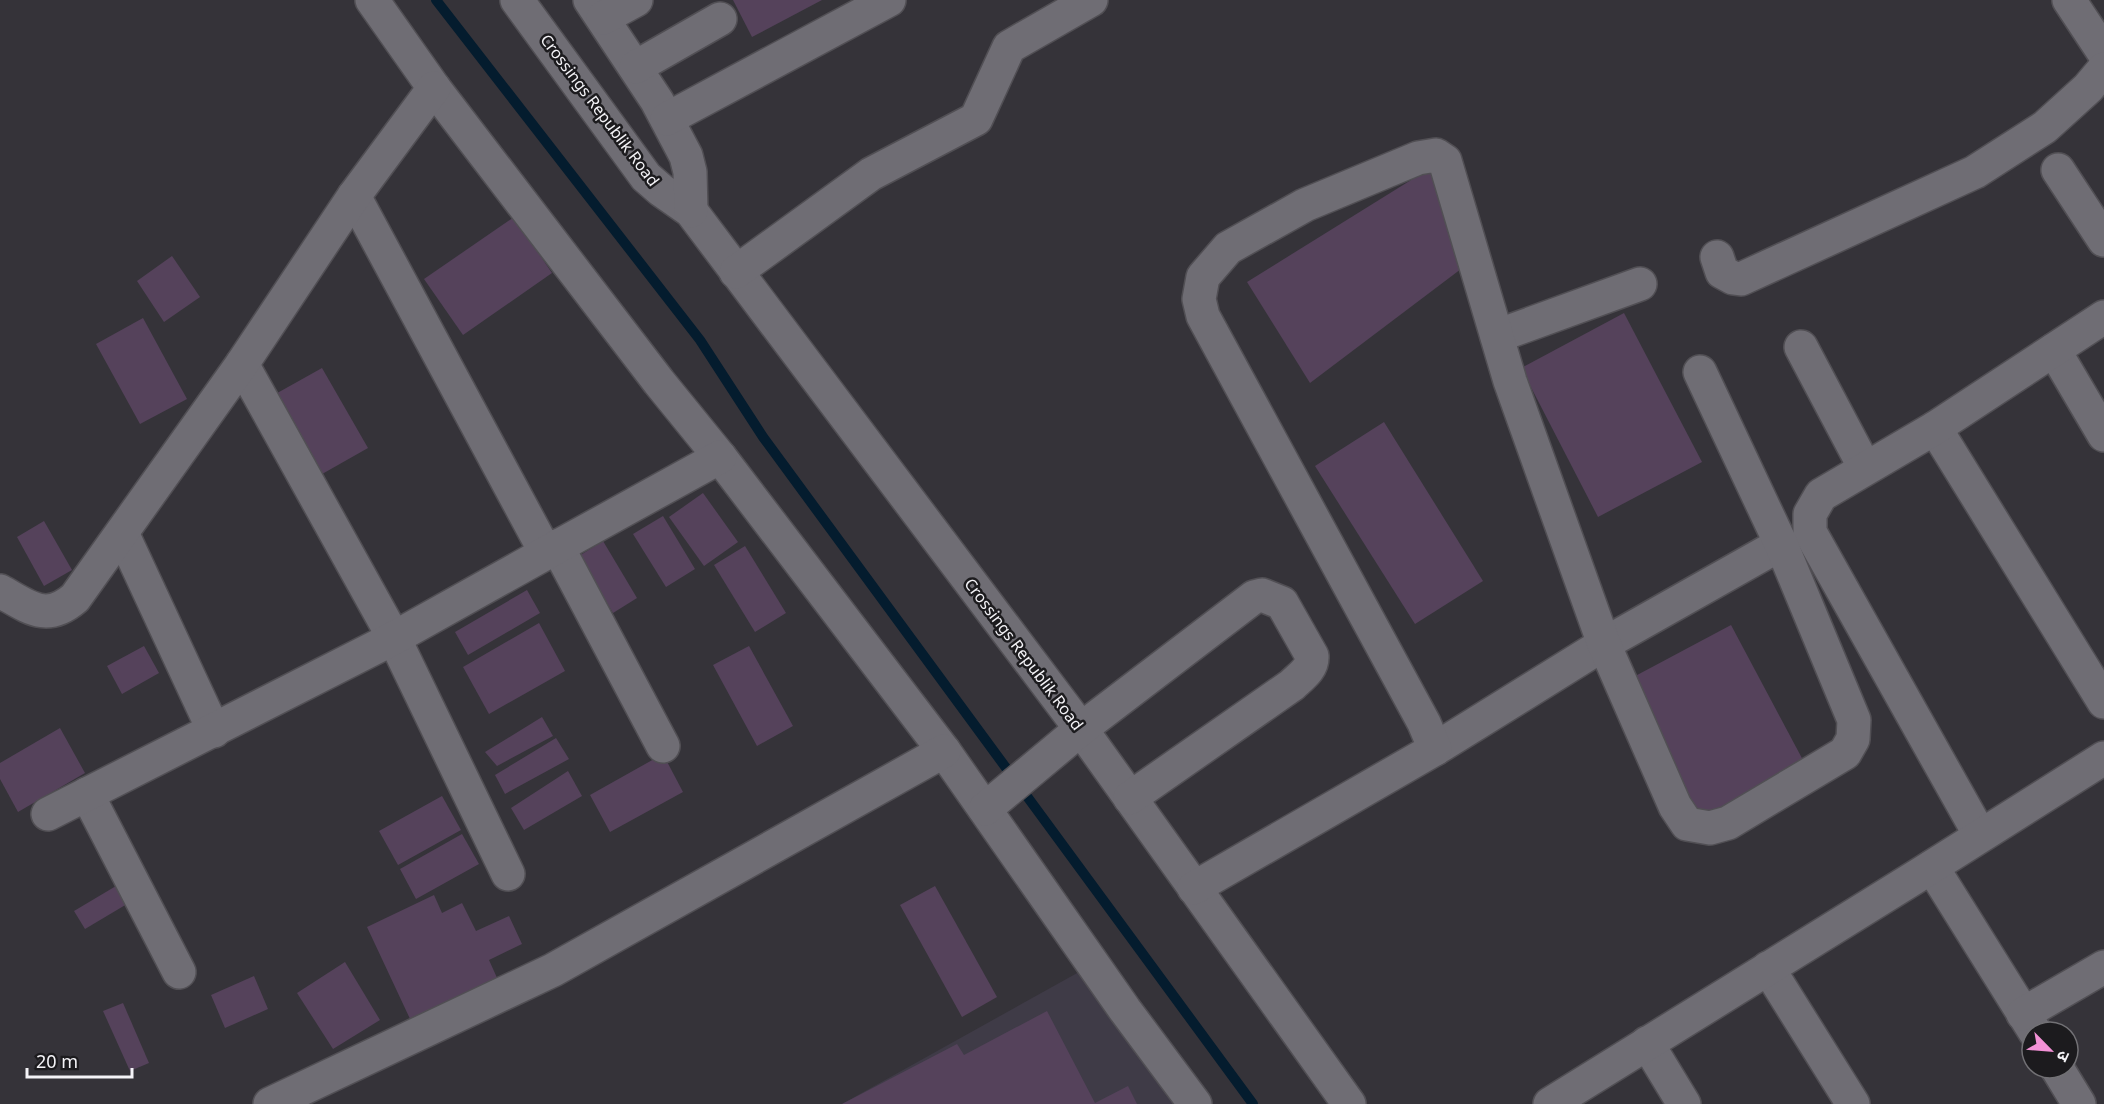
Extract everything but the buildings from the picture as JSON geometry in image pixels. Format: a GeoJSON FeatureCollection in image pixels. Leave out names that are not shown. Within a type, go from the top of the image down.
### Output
{"type":"FeatureCollection","features":[{"type":"Feature","properties":{"kind":"street","name":"Crossings Republik Road"},"geometry":{"type":"LineString","coordinates":[[518,0],[646,177],[691,211],[1081,729],[1349,1104]]}},
{"type":"Feature","properties":{"kind":"street"},"geometry":{"type":"LineString","coordinates":[[636,0],[596,9],[636,67],[686,156],[690,172],[691,211]]}},
{"type":"Feature","properties":{"kind":"street"},"geometry":{"type":"LineString","coordinates":[[667,119],[889,0]]}},
{"type":"Feature","properties":{"kind":"street"},"geometry":{"type":"LineString","coordinates":[[736,272],[871,174],[976,119],[1009,47],[1091,0]]}},
{"type":"Feature","properties":{"kind":"street"},"geometry":{"type":"LineString","coordinates":[[2069,0],[2104,53]]}},
{"type":"Feature","properties":{"kind":"street"},"geometry":{"type":"LineString","coordinates":[[386,6],[434,88],[944,751],[1125,1010],[1195,1104]]}},
{"type":"Feature","properties":{"kind":"street"},"geometry":{"type":"LineString","coordinates":[[636,67],[720,19]]}},
{"type":"Feature","properties":{"kind":"street"},"geometry":{"type":"LineString","coordinates":[[1717,257],[1722,272],[1733,278],[1742,279],[1975,172],[2045,128],[2088,88],[2104,69]]}},
{"type":"Feature","properties":{"kind":"street"},"geometry":{"type":"LineString","coordinates":[[0,591],[39,610],[53,612],[63,608],[75,598],[242,364],[354,196],[434,88]]}},
{"type":"Feature","properties":{"kind":"street"},"geometry":{"type":"LineString","coordinates":[[1435,749],[1424,723],[1203,316],[1199,299],[1203,277],[1228,248],[1305,205],[1418,158],[1436,155],[1445,161],[1510,381],[1604,644],[1675,806],[1687,824],[1710,828],[1728,823],[1845,753],[1853,740],[1854,720],[1781,544],[1700,372]]}},
{"type":"Feature","properties":{"kind":"street"},"geometry":{"type":"LineString","coordinates":[[2058,170],[2104,240]]}},
{"type":"Feature","properties":{"kind":"street"},"geometry":{"type":"LineString","coordinates":[[354,196],[663,746]]}},
{"type":"Feature","properties":{"kind":"street"},"geometry":{"type":"LineString","coordinates":[[1497,336],[1640,284]]}},
{"type":"Feature","properties":{"kind":"street"},"geometry":{"type":"LineString","coordinates":[[1980,836],[1810,532],[1810,514],[1821,495],[1935,428],[2104,317]]}},
{"type":"Feature","properties":{"kind":"street"},"geometry":{"type":"LineString","coordinates":[[1801,347],[1864,468]]}},
{"type":"Feature","properties":{"kind":"street"},"geometry":{"type":"LineString","coordinates":[[2054,350],[2104,435]]}},
{"type":"Feature","properties":{"kind":"street"},"geometry":{"type":"LineString","coordinates":[[242,364],[394,638],[508,874]]}},
{"type":"Feature","properties":{"kind":"street"},"geometry":{"type":"LineString","coordinates":[[1935,428],[2104,702]]}},
{"type":"Feature","properties":{"kind":"street"},"geometry":{"type":"LineString","coordinates":[[48,814],[394,638],[720,457]]}},
{"type":"Feature","properties":{"kind":"street"},"geometry":{"type":"LineString","coordinates":[[122,533],[214,730]]}},
{"type":"Feature","properties":{"kind":"street"},"geometry":{"type":"LineString","coordinates":[[1194,888],[1435,749],[1604,644],[1781,544]]}},
{"type":"Feature","properties":{"kind":"street"},"geometry":{"type":"LineString","coordinates":[[985,809],[1081,729],[1254,597],[1262,595],[1282,603],[1311,656],[1312,662],[1307,670],[1292,685],[1130,798]]}},
{"type":"Feature","properties":{"kind":"street"},"geometry":{"type":"LineString","coordinates":[[270,1104],[553,970],[944,751]]}},
{"type":"Feature","properties":{"kind":"street"},"geometry":{"type":"LineString","coordinates":[[1550,1104],[2104,758]]}},
{"type":"Feature","properties":{"kind":"street"},"geometry":{"type":"LineString","coordinates":[[87,794],[179,972]]}},
{"type":"Feature","properties":{"kind":"street"},"geometry":{"type":"LineString","coordinates":[[1932,867],[2027,1020]]}},
{"type":"Feature","properties":{"kind":"street"},"geometry":{"type":"LineString","coordinates":[[2033,1020],[2104,967]]}},
{"type":"Feature","properties":{"kind":"street"},"geometry":{"type":"LineString","coordinates":[[1768,968],[1853,1104]]}},
{"type":"Feature","properties":{"kind":"street"},"geometry":{"type":"LineString","coordinates":[[1647,1043],[1684,1104]]}},
{"type":"Feature","properties":{"kind":"street"},"geometry":{"type":"LineString","coordinates":[[2064,1080],[2079,1104]]}},
{"type":"Feature","properties":{"kind":"shaded area"},"geometry":{"type":"Polygon","coordinates":[[[1079,972],[1173,1104],[842,1104],[1079,972]]]}},
{"type":"Feature","properties":{"kind":"waterway"},"geometry":{"type":"LineString","coordinates":[[436,0],[700,340],[763,437],[1253,1104]]}}]}
